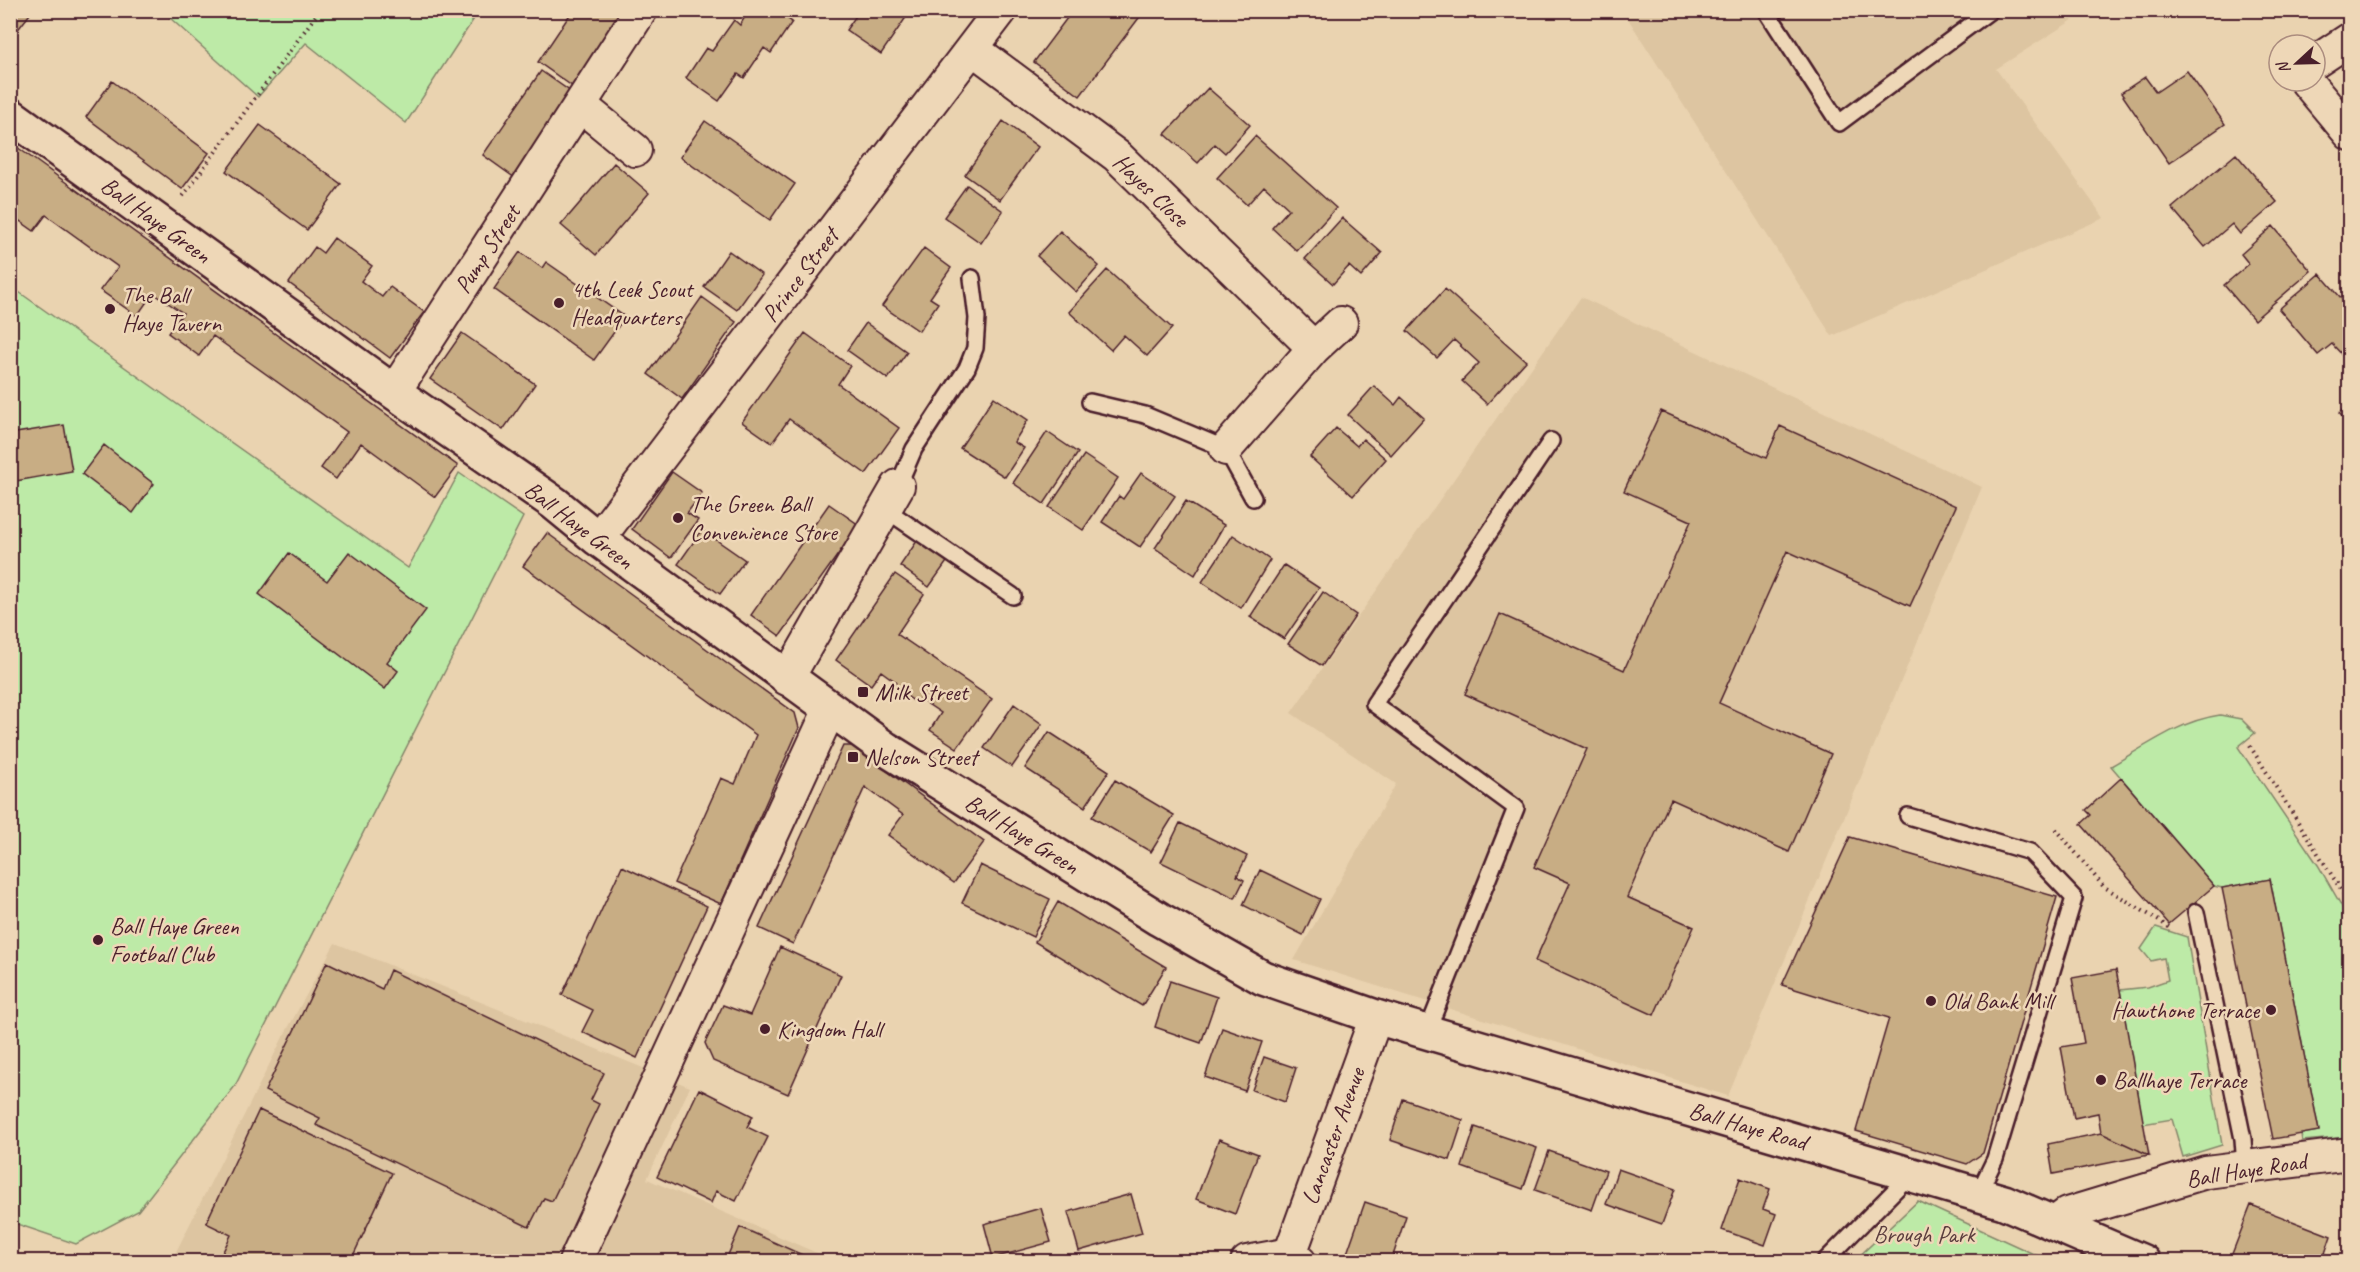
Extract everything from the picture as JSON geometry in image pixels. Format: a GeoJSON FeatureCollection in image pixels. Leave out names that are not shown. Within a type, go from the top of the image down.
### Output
{"type":"FeatureCollection","features":[{"type":"Feature","properties":{"kind":"street","name":"Pump Street"},"geometry":{"type":"LineString","coordinates":[[394,392],[641,10]]}},
{"type":"Feature","properties":{"kind":"street","name":"Prince Street"},"geometry":{"type":"LineString","coordinates":[[597,539],[1001,10]]}},
{"type":"Feature","properties":{"kind":"street"},"geometry":{"type":"LineString","coordinates":[[2327,54],[2349,39]]}},
{"type":"Feature","properties":{"kind":"street","name":"Hayes Close"},"geometry":{"type":"LineString","coordinates":[[973,49],[1117,156],[1314,348]]}},
{"type":"Feature","properties":{"kind":"street"},"geometry":{"type":"LineString","coordinates":[[2316,93],[2349,134]]}},
{"type":"Feature","properties":{"kind":"street"},"geometry":{"type":"LineString","coordinates":[[580,105],[636,150]]}},
{"type":"Feature","properties":{"kind":"street","name":"Ball Haye Green"},"geometry":{"type":"LineString","coordinates":[[10,115],[394,392],[554,503],[597,539],[886,749],[1159,919]]}},
{"type":"Feature","properties":{"kind":"street"},"geometry":{"type":"LineString","coordinates":[[1227,448],[1314,348],[1341,323]]}},
{"type":"Feature","properties":{"kind":"street"},"geometry":{"type":"LineString","coordinates":[[787,679],[891,498]]}},
{"type":"Feature","properties":{"kind":"street"},"geometry":{"type":"LineString","coordinates":[[575,1262],[830,709]]}},
{"type":"Feature","properties":{"kind":"street","name":"Ball Haye Road"},"geometry":{"type":"LineString","coordinates":[[1159,919],[1263,978],[1376,1017],[1978,1194],[2055,1223],[2067,1214],[2195,1175],[2349,1154]]}},
{"type":"Feature","properties":{"kind":"street","name":"Lancaster Avenue"},"geometry":{"type":"LineString","coordinates":[[1247,1262],[1295,1258],[1376,1017]]}},
{"type":"Feature","properties":{"kind":"street"},"geometry":{"type":"LineString","coordinates":[[2055,1223],[2143,1262]]}},
{"type":"Feature","properties":{"kind":"lane"},"geometry":{"type":"LineString","coordinates":[[1766,10],[1839,123],[1991,10]]}},
{"type":"Feature","properties":{"kind":"lane"},"geometry":{"type":"LineString","coordinates":[[972,278],[977,318],[971,358],[967,368],[915,449],[891,498],[1012,596]]}},
{"type":"Feature","properties":{"kind":"lane"},"geometry":{"type":"LineString","coordinates":[[1090,402],[1145,415],[1227,448],[1253,498]]}},
{"type":"Feature","properties":{"kind":"lane"},"geometry":{"type":"LineString","coordinates":[[1427,1032],[1516,808],[1374,704],[1551,441]]}},
{"type":"Feature","properties":{"kind":"lane"},"geometry":{"type":"LineString","coordinates":[[1908,816],[2030,852],[2074,898],[1995,1159],[1978,1194]]}},
{"type":"Feature","properties":{"kind":"lane"},"geometry":{"type":"LineString","coordinates":[[2196,912],[2243,1139],[2245,1167]]}},
{"type":"Feature","properties":{"kind":"lane"},"geometry":{"type":"LineString","coordinates":[[1824,1262],[1911,1174]]}},
{"type":"Feature","properties":{"kind":"path"},"geometry":{"type":"LineString","coordinates":[[162,224],[320,10]]}},
{"type":"Feature","properties":{"kind":"path"},"geometry":{"type":"LineString","coordinates":[[2250,746],[2349,904]]}},
{"type":"Feature","properties":{"kind":"path"},"geometry":{"type":"LineString","coordinates":[[2056,829],[2103,886],[2164,926],[2201,938]]}},
{"type":"Feature","properties":{"kind":"shaded area"},"geometry":{"type":"Polygon","coordinates":[[[1623,11],[2087,11],[1996,69],[2104,218],[1832,336],[1623,11]]]}},
{"type":"Feature","properties":{"kind":"shaded area"},"geometry":{"type":"Polygon","coordinates":[[[1581,297],[1982,487],[1728,1096],[1294,960],[1396,784],[1291,713],[1581,297]]]}},
{"type":"Feature","properties":{"kind":"shaded area"},"geometry":{"type":"Polygon","coordinates":[[[335,943],[690,1087],[647,1179],[835,1261],[171,1262],[282,1039],[335,943]]]}},
{"type":"Feature","properties":{"kind":"green space"},"geometry":{"type":"Polygon","coordinates":[[[176,10],[479,11],[406,123],[306,43],[258,97],[170,18],[176,10]]]}},
{"type":"Feature","properties":{"kind":"green space","name":"Ball Haye Green Football Club"},"geometry":{"type":"Polygon","coordinates":[[[16,290],[408,568],[459,473],[523,517],[235,1086],[138,1211],[76,1244],[11,1222],[10,305],[16,290]]]}},
{"type":"Feature","properties":{"kind":"green space"},"geometry":{"type":"Polygon","coordinates":[[[2220,715],[2241,719],[2255,733],[2238,747],[2318,865],[2349,919],[2349,1137],[2302,1141],[2301,1134],[2319,1131],[2270,879],[2222,888],[2214,886],[2111,766],[2177,728],[2220,715]]]}},
{"type":"Feature","properties":{"kind":"green space"},"geometry":{"type":"Polygon","coordinates":[[[2156,927],[2187,937],[2222,1145],[2183,1157],[2172,1119],[2143,1124],[2120,990],[2148,987],[2168,980],[2164,958],[2151,961],[2141,949],[2156,927]]]}},
{"type":"Feature","properties":{"kind":"green space","name":"Brough Park"},"geometry":{"type":"Polygon","coordinates":[[[1918,1201],[2049,1261],[1854,1261],[1918,1201]]]}},
{"type":"Feature","properties":{"kind":"building"},"geometry":{"type":"Polygon","coordinates":[[[10,10],[33,10],[10,40],[10,10]]]}},
{"type":"Feature","properties":{"kind":"building"},"geometry":{"type":"Polygon","coordinates":[[[573,10],[634,10],[579,91],[538,62],[573,10]]]}},
{"type":"Feature","properties":{"kind":"building"},"geometry":{"type":"Polygon","coordinates":[[[749,10],[776,10],[792,22],[771,53],[764,48],[744,78],[738,74],[719,101],[686,78],[706,48],[712,51],[734,20],[740,25],[749,10]]]}},
{"type":"Feature","properties":{"kind":"building"},"geometry":{"type":"Polygon","coordinates":[[[860,10],[911,10],[881,54],[846,30],[860,10]]]}},
{"type":"Feature","properties":{"kind":"building"},"geometry":{"type":"Polygon","coordinates":[[[1073,10],[1145,10],[1080,96],[1034,62],[1073,10]]]}},
{"type":"Feature","properties":{"kind":"building"},"geometry":{"type":"Polygon","coordinates":[[[541,71],[574,94],[515,178],[483,155],[541,71]]]}},
{"type":"Feature","properties":{"kind":"building"},"geometry":{"type":"Polygon","coordinates":[[[2187,71],[2225,124],[2169,163],[2121,93],[2145,77],[2156,92],[2187,71]]]}},
{"type":"Feature","properties":{"kind":"building"},"geometry":{"type":"Polygon","coordinates":[[[112,81],[209,153],[182,189],[86,117],[112,81]]]}},
{"type":"Feature","properties":{"kind":"building"},"geometry":{"type":"Polygon","coordinates":[[[1208,88],[1250,125],[1225,153],[1215,144],[1198,163],[1165,134],[1208,88]]]}},
{"type":"Feature","properties":{"kind":"building"},"geometry":{"type":"Polygon","coordinates":[[[705,121],[795,184],[770,220],[680,157],[705,121]]]}},
{"type":"Feature","properties":{"kind":"building"},"geometry":{"type":"Polygon","coordinates":[[[1003,121],[1038,147],[1000,200],[965,175],[1003,121]]]}},
{"type":"Feature","properties":{"kind":"building"},"geometry":{"type":"Polygon","coordinates":[[[260,125],[341,184],[307,230],[226,171],[260,125]]]}},
{"type":"Feature","properties":{"kind":"building"},"geometry":{"type":"Polygon","coordinates":[[[1255,136],[1336,208],[1297,251],[1272,228],[1289,209],[1264,186],[1247,205],[1217,178],[1255,136]]]}},
{"type":"Feature","properties":{"kind":"building"},"geometry":{"type":"Polygon","coordinates":[[[10,142],[458,466],[435,497],[361,443],[336,479],[321,468],[347,432],[213,336],[199,356],[168,333],[183,313],[153,293],[137,316],[100,290],[118,267],[46,215],[34,231],[10,214],[10,142]]]}},
{"type":"Feature","properties":{"kind":"building"},"geometry":{"type":"Polygon","coordinates":[[[2236,154],[2277,202],[2240,234],[2232,224],[2205,247],[2172,208],[2236,154]]]}},
{"type":"Feature","properties":{"kind":"building"},"geometry":{"type":"Polygon","coordinates":[[[614,163],[649,193],[596,255],[561,225],[614,163]]]}},
{"type":"Feature","properties":{"kind":"building"},"geometry":{"type":"Polygon","coordinates":[[[967,185],[1003,211],[981,243],[944,217],[967,185]]]}},
{"type":"Feature","properties":{"kind":"building"},"geometry":{"type":"Polygon","coordinates":[[[1342,218],[1382,253],[1361,277],[1349,266],[1333,284],[1305,259],[1342,218]]]}},
{"type":"Feature","properties":{"kind":"building"},"geometry":{"type":"Polygon","coordinates":[[[2273,226],[2311,271],[2254,320],[2224,285],[2249,264],[2241,254],[2273,226]]]}},
{"type":"Feature","properties":{"kind":"building"},"geometry":{"type":"Polygon","coordinates":[[[1060,231],[1099,266],[1076,292],[1037,256],[1060,231]]]}},
{"type":"Feature","properties":{"kind":"building"},"geometry":{"type":"Polygon","coordinates":[[[334,238],[372,266],[361,281],[382,297],[390,287],[424,312],[390,358],[289,283],[315,247],[323,253],[334,238]]]}},
{"type":"Feature","properties":{"kind":"building"},"geometry":{"type":"Polygon","coordinates":[[[924,248],[951,268],[930,298],[938,303],[919,331],[882,306],[924,248]]]}},
{"type":"Feature","properties":{"kind":"building"},"geometry":{"type":"Polygon","coordinates":[[[729,251],[762,275],[737,310],[704,287],[729,251]]]}},
{"type":"Feature","properties":{"kind":"building","name":"4th Leek Scout Headquarters"},"geometry":{"type":"Polygon","coordinates":[[[520,252],[542,268],[546,262],[625,317],[594,360],[494,289],[520,252]]]}},
{"type":"Feature","properties":{"kind":"building"},"geometry":{"type":"Polygon","coordinates":[[[1107,270],[1172,328],[1147,356],[1124,335],[1111,350],[1069,312],[1107,270]]]}},
{"type":"Feature","properties":{"kind":"building"},"geometry":{"type":"Polygon","coordinates":[[[2320,274],[2342,299],[2350,293],[2350,363],[2332,344],[2318,355],[2279,309],[2320,274]]]}},
{"type":"Feature","properties":{"kind":"building"},"geometry":{"type":"Polygon","coordinates":[[[1445,289],[1526,361],[1487,404],[1462,381],[1479,363],[1454,340],[1437,358],[1407,331],[1445,289]]]}},
{"type":"Feature","properties":{"kind":"building"},"geometry":{"type":"Polygon","coordinates":[[[702,297],[736,322],[682,399],[648,374],[702,297]]]}},
{"type":"Feature","properties":{"kind":"building"},"geometry":{"type":"Polygon","coordinates":[[[866,323],[907,352],[888,379],[847,350],[866,323]]]}},
{"type":"Feature","properties":{"kind":"building"},"geometry":{"type":"Polygon","coordinates":[[[462,333],[535,384],[503,430],[430,379],[462,333]]]}},
{"type":"Feature","properties":{"kind":"building"},"geometry":{"type":"Polygon","coordinates":[[[805,333],[850,366],[838,384],[899,428],[866,474],[789,419],[772,443],[742,422],[805,333]]]}},
{"type":"Feature","properties":{"kind":"building"},"geometry":{"type":"Polygon","coordinates":[[[1374,386],[1395,405],[1401,397],[1424,418],[1391,455],[1348,415],[1374,386]]]}},
{"type":"Feature","properties":{"kind":"building"},"geometry":{"type":"Polygon","coordinates":[[[994,397],[1028,420],[1014,442],[1024,448],[1005,477],[960,448],[994,397]]]}},
{"type":"Feature","properties":{"kind":"building"},"geometry":{"type":"Polygon","coordinates":[[[2350,405],[2350,425],[2339,413],[2350,405]]]}},
{"type":"Feature","properties":{"kind":"building"},"geometry":{"type":"Polygon","coordinates":[[[1661,411],[1766,458],[1780,426],[1956,506],[1910,606],[1787,551],[1719,703],[1831,754],[1789,852],[1671,799],[1627,897],[1694,927],[1654,1015],[1535,961],[1570,883],[1534,867],[1587,749],[1465,694],[1500,614],[1624,670],[1691,521],[1624,491],[1661,411]]]}},
{"type":"Feature","properties":{"kind":"building"},"geometry":{"type":"Polygon","coordinates":[[[64,425],[72,471],[10,482],[10,434],[64,425]]]}},
{"type":"Feature","properties":{"kind":"building"},"geometry":{"type":"Polygon","coordinates":[[[1336,428],[1357,446],[1363,439],[1386,459],[1353,496],[1310,457],[1336,428]]]}},
{"type":"Feature","properties":{"kind":"building"},"geometry":{"type":"Polygon","coordinates":[[[1047,432],[1078,453],[1044,504],[1013,483],[1047,432]]]}},
{"type":"Feature","properties":{"kind":"building"},"geometry":{"type":"Polygon","coordinates":[[[104,445],[154,484],[133,513],[82,474],[104,445]]]}},
{"type":"Feature","properties":{"kind":"building"},"geometry":{"type":"Polygon","coordinates":[[[1084,455],[1118,478],[1083,530],[1049,507],[1084,455]]]}},
{"type":"Feature","properties":{"kind":"building"},"geometry":{"type":"Polygon","coordinates":[[[672,472],[702,493],[687,513],[698,520],[671,558],[632,529],[672,472]]]}},
{"type":"Feature","properties":{"kind":"building"},"geometry":{"type":"Polygon","coordinates":[[[1141,473],[1175,496],[1140,547],[1102,522],[1119,496],[1123,499],[1141,473]]]}},
{"type":"Feature","properties":{"kind":"building"},"geometry":{"type":"Polygon","coordinates":[[[1186,501],[1224,525],[1195,575],[1155,548],[1186,501]]]}},
{"type":"Feature","properties":{"kind":"building"},"geometry":{"type":"Polygon","coordinates":[[[829,504],[859,525],[780,636],[751,615],[829,504]]]}},
{"type":"Feature","properties":{"kind":"building"},"geometry":{"type":"Polygon","coordinates":[[[702,530],[745,560],[720,594],[678,564],[702,530]]]}},
{"type":"Feature","properties":{"kind":"building"},"geometry":{"type":"Polygon","coordinates":[[[547,533],[795,713],[799,728],[721,904],[674,883],[721,778],[735,784],[756,735],[523,566],[547,533]]]}},
{"type":"Feature","properties":{"kind":"building"},"geometry":{"type":"Polygon","coordinates":[[[1233,535],[1270,560],[1241,608],[1202,582],[1233,535]]]}},
{"type":"Feature","properties":{"kind":"building"},"geometry":{"type":"Polygon","coordinates":[[[919,538],[949,559],[929,587],[900,566],[919,538]]]}},
{"type":"Feature","properties":{"kind":"building"},"geometry":{"type":"Polygon","coordinates":[[[349,552],[426,610],[387,662],[398,671],[385,689],[259,594],[289,553],[327,581],[349,552]]]}},
{"type":"Feature","properties":{"kind":"building"},"geometry":{"type":"Polygon","coordinates":[[[1284,565],[1319,588],[1284,639],[1250,617],[1284,565]]]}},
{"type":"Feature","properties":{"kind":"building"},"geometry":{"type":"Polygon","coordinates":[[[895,574],[924,594],[897,634],[992,699],[957,748],[930,730],[941,713],[920,699],[917,703],[893,687],[896,682],[881,671],[871,685],[836,660],[895,574]]]}},
{"type":"Feature","properties":{"kind":"building"},"geometry":{"type":"Polygon","coordinates":[[[1323,592],[1356,615],[1322,666],[1288,644],[1323,592]]]}},
{"type":"Feature","properties":{"kind":"building"},"geometry":{"type":"Polygon","coordinates":[[[1014,704],[1042,724],[1012,767],[984,748],[1014,704]]]}},
{"type":"Feature","properties":{"kind":"building"},"geometry":{"type":"Polygon","coordinates":[[[1049,732],[1109,771],[1085,807],[1025,768],[1049,732]]]}},
{"type":"Feature","properties":{"kind":"building"},"geometry":{"type":"Polygon","coordinates":[[[843,746],[853,746],[984,842],[954,883],[888,835],[903,815],[865,787],[793,944],[759,928],[843,746]]]}},
{"type":"Feature","properties":{"kind":"building"},"geometry":{"type":"Polygon","coordinates":[[[2121,778],[2214,886],[2169,924],[2081,824],[2091,815],[2086,810],[2121,778]]]}},
{"type":"Feature","properties":{"kind":"building"},"geometry":{"type":"Polygon","coordinates":[[[1115,780],[1174,815],[1151,852],[1092,817],[1115,780]]]}},
{"type":"Feature","properties":{"kind":"building"},"geometry":{"type":"Polygon","coordinates":[[[1180,823],[1247,856],[1237,876],[1244,880],[1235,898],[1161,862],[1180,823]]]}},
{"type":"Feature","properties":{"kind":"building","name":"Old Bank Mill"},"geometry":{"type":"Polygon","coordinates":[[[1850,837],[2057,897],[1983,1153],[1967,1164],[1856,1131],[1889,1018],[1782,985],[1850,837]]]}},
{"type":"Feature","properties":{"kind":"building"},"geometry":{"type":"Polygon","coordinates":[[[980,865],[1050,899],[1033,937],[962,903],[980,865]]]}},
{"type":"Feature","properties":{"kind":"building"},"geometry":{"type":"Polygon","coordinates":[[[622,866],[707,906],[637,1058],[582,1032],[593,1010],[562,995],[622,866]]]}},
{"type":"Feature","properties":{"kind":"building"},"geometry":{"type":"Polygon","coordinates":[[[1260,870],[1320,899],[1303,935],[1243,905],[1260,870]]]}},
{"type":"Feature","properties":{"kind":"building","name":"Hawthone Terrace"},"geometry":{"type":"Polygon","coordinates":[[[2270,879],[2319,1131],[2273,1139],[2222,888],[2270,879]]]}},
{"type":"Feature","properties":{"kind":"building"},"geometry":{"type":"Polygon","coordinates":[[[1058,902],[1166,967],[1142,1006],[1035,942],[1058,902]]]}},
{"type":"Feature","properties":{"kind":"building","name":"Kingdom Hall"},"geometry":{"type":"Polygon","coordinates":[[[780,947],[841,975],[788,1094],[713,1061],[705,1043],[723,1005],[750,1015],[780,947]]]}},
{"type":"Feature","properties":{"kind":"building"},"geometry":{"type":"Polygon","coordinates":[[[327,962],[382,989],[390,970],[604,1073],[591,1100],[599,1104],[552,1201],[544,1198],[529,1227],[316,1125],[320,1118],[265,1091],[327,962]]]}},
{"type":"Feature","properties":{"kind":"building","name":"Ballhaye Terrace"},"geometry":{"type":"Polygon","coordinates":[[[2116,970],[2149,1155],[2101,1133],[2098,1113],[2074,1118],[2061,1047],[2084,1043],[2072,978],[2116,970]]]}},
{"type":"Feature","properties":{"kind":"building"},"geometry":{"type":"Polygon","coordinates":[[[1170,981],[1217,997],[1201,1043],[1155,1027],[1170,981]]]}},
{"type":"Feature","properties":{"kind":"building"},"geometry":{"type":"Polygon","coordinates":[[[1222,1028],[1262,1042],[1245,1091],[1205,1077],[1222,1028]]]}},
{"type":"Feature","properties":{"kind":"building"},"geometry":{"type":"Polygon","coordinates":[[[1264,1057],[1296,1068],[1285,1102],[1252,1090],[1264,1057]]]}},
{"type":"Feature","properties":{"kind":"building"},"geometry":{"type":"Polygon","coordinates":[[[699,1089],[753,1116],[747,1127],[768,1137],[736,1201],[716,1191],[711,1203],[657,1177],[699,1089]]]}},
{"type":"Feature","properties":{"kind":"building"},"geometry":{"type":"Polygon","coordinates":[[[1403,1099],[1463,1120],[1450,1160],[1390,1140],[1403,1099]]]}},
{"type":"Feature","properties":{"kind":"building"},"geometry":{"type":"Polygon","coordinates":[[[259,1110],[392,1173],[353,1256],[363,1262],[218,1262],[231,1235],[206,1223],[259,1110]]]}},
{"type":"Feature","properties":{"kind":"building"},"geometry":{"type":"Polygon","coordinates":[[[1475,1127],[1537,1148],[1523,1189],[1462,1167],[1475,1127]]]}},
{"type":"Feature","properties":{"kind":"building"},"geometry":{"type":"Polygon","coordinates":[[[2101,1133],[2149,1155],[2053,1174],[2048,1144],[2101,1133]]]}},
{"type":"Feature","properties":{"kind":"building"},"geometry":{"type":"Polygon","coordinates":[[[1219,1139],[1258,1154],[1235,1214],[1196,1199],[1219,1139]]]}},
{"type":"Feature","properties":{"kind":"building"},"geometry":{"type":"Polygon","coordinates":[[[1549,1151],[1606,1171],[1592,1210],[1535,1190],[1549,1151]]]}},
{"type":"Feature","properties":{"kind":"building"},"geometry":{"type":"Polygon","coordinates":[[[1618,1169],[1675,1189],[1662,1224],[1606,1204],[1618,1169]]]}},
{"type":"Feature","properties":{"kind":"building"},"geometry":{"type":"Polygon","coordinates":[[[1740,1178],[1770,1189],[1763,1209],[1776,1214],[1765,1245],[1722,1230],[1740,1178]]]}},
{"type":"Feature","properties":{"kind":"building"},"geometry":{"type":"Polygon","coordinates":[[[1131,1194],[1142,1233],[1079,1251],[1068,1212],[1131,1194]]]}},
{"type":"Feature","properties":{"kind":"building"},"geometry":{"type":"Polygon","coordinates":[[[1365,1202],[1406,1216],[1391,1262],[1360,1262],[1346,1256],[1365,1202]]]}},
{"type":"Feature","properties":{"kind":"building"},"geometry":{"type":"Polygon","coordinates":[[[2251,1205],[2331,1236],[2322,1262],[2253,1262],[2232,1254],[2251,1205]]]}},
{"type":"Feature","properties":{"kind":"building"},"geometry":{"type":"Polygon","coordinates":[[[1041,1208],[1051,1242],[993,1258],[984,1224],[1041,1208]]]}},
{"type":"Feature","properties":{"kind":"building"},"geometry":{"type":"Polygon","coordinates":[[[740,1227],[818,1262],[725,1262],[740,1227]]]}},
{"type":"Feature","properties":{"kind":"place","name":"4th Leek Scout Headquarters"},"geometry":{"type":"Point","coordinates":[559,303]}},
{"type":"Feature","properties":{"kind":"place","name":"The Ball Haye Tavern"},"geometry":{"type":"Point","coordinates":[110,309]}},
{"type":"Feature","properties":{"kind":"place","name":"The Green Ball Convenience Store"},"geometry":{"type":"Point","coordinates":[678,518]}},
{"type":"Feature","properties":{"kind":"place","name":"Milk Street"},"geometry":{"type":"Point","coordinates":[863,692]}},
{"type":"Feature","properties":{"kind":"place","name":"Nelson Street"},"geometry":{"type":"Point","coordinates":[853,757]}},
{"type":"Feature","properties":{"kind":"place","name":"Ball Haye Green Football Club"},"geometry":{"type":"Point","coordinates":[98,940]}},
{"type":"Feature","properties":{"kind":"place","name":"Old Bank Mill"},"geometry":{"type":"Point","coordinates":[1931,1001]}},
{"type":"Feature","properties":{"kind":"place","name":"Hawthone Terrace"},"geometry":{"type":"Point","coordinates":[2271,1010]}},
{"type":"Feature","properties":{"kind":"place","name":"Kingdom Hall"},"geometry":{"type":"Point","coordinates":[765,1029]}},
{"type":"Feature","properties":{"kind":"place","name":"Ballhaye Terrace"},"geometry":{"type":"Point","coordinates":[2101,1080]}}]}
